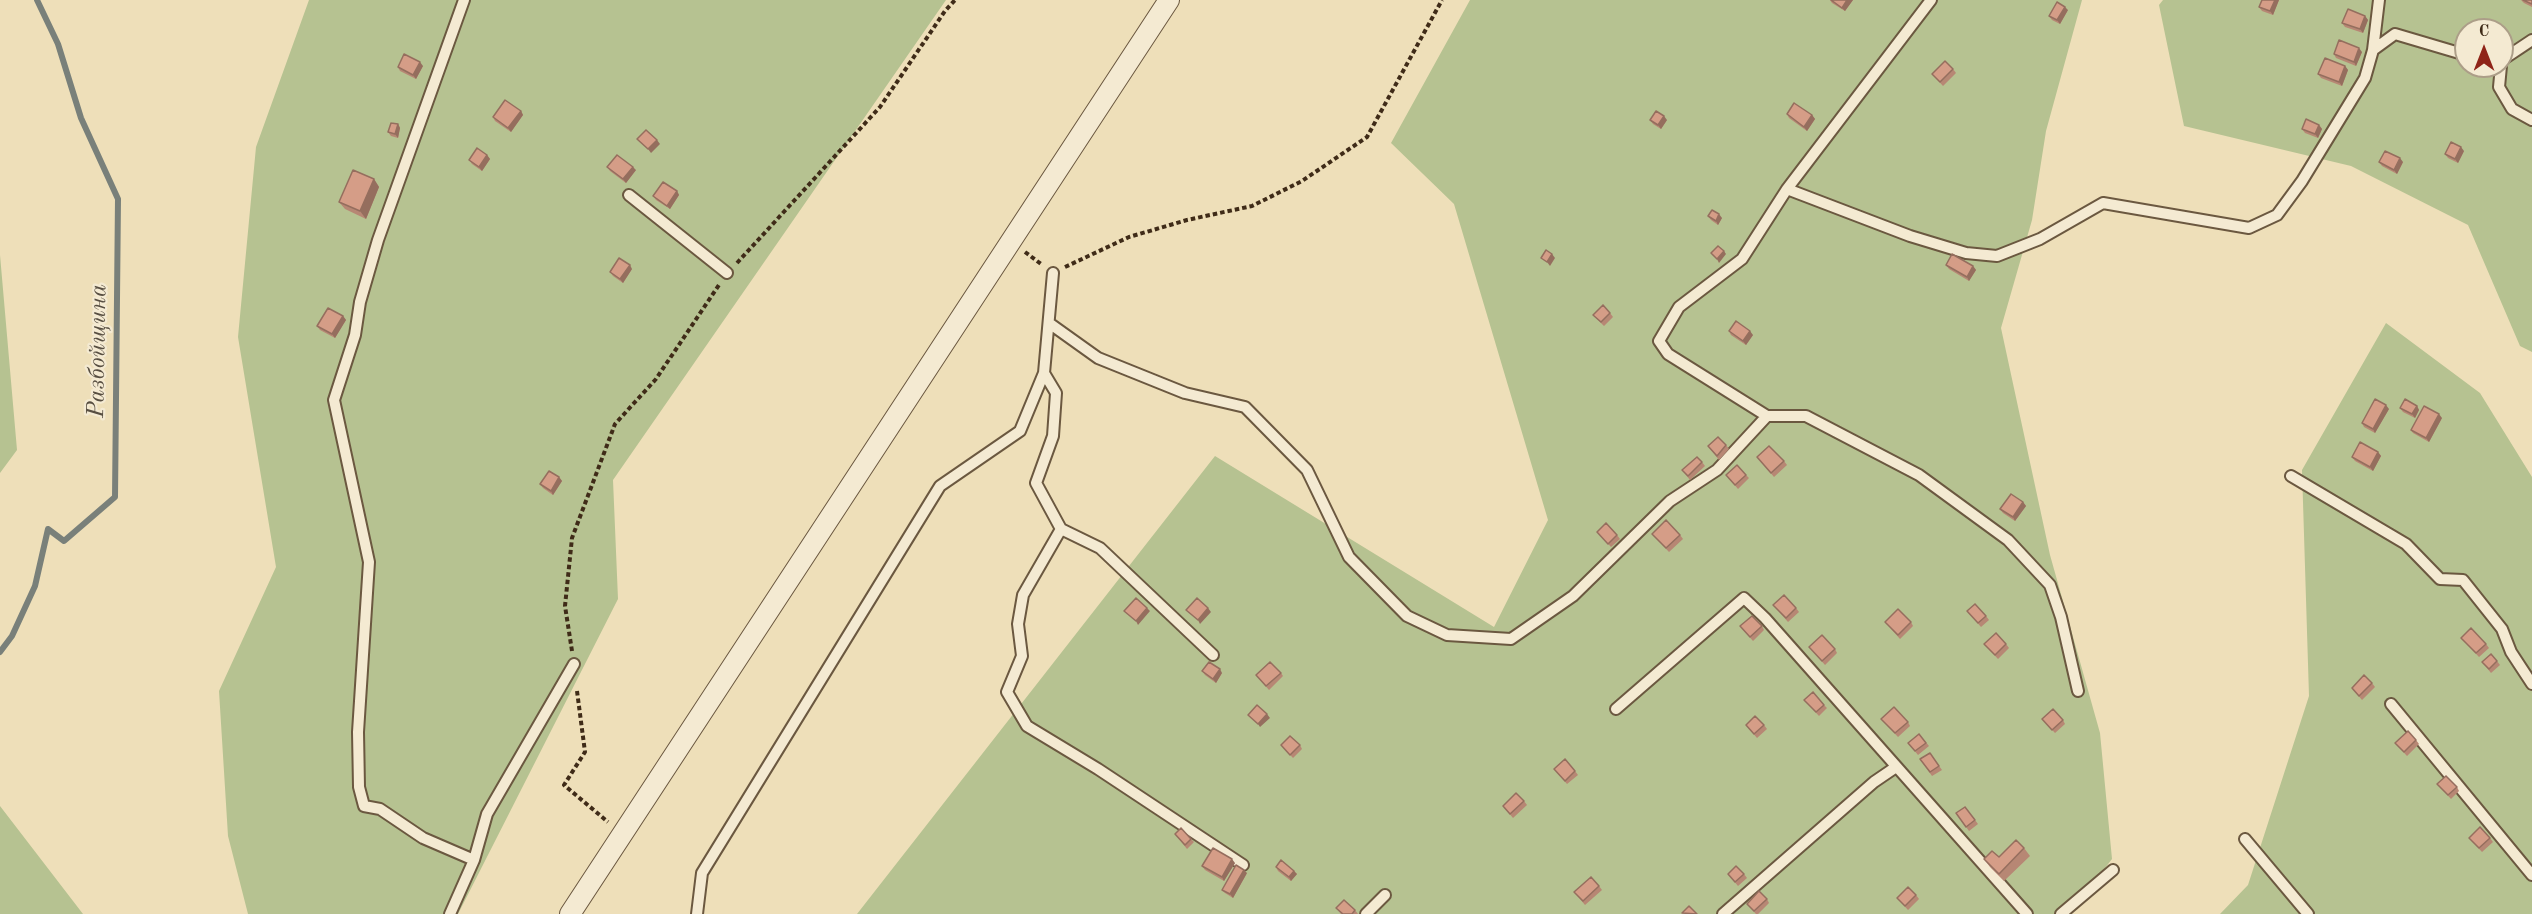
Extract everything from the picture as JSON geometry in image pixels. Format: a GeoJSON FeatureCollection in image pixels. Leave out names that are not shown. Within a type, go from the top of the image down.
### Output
{"type":"FeatureCollection","features":[{"type":"Feature","properties":{"kind":"street"},"geometry":{"type":"LineString","coordinates":[[570,914],[1169,0]]}},
{"type":"Feature","properties":{"kind":"lane"},"geometry":{"type":"LineString","coordinates":[[464,0],[378,240],[360,302],[355,335],[334,400],[369,562],[358,732],[359,787],[364,806],[380,809],[423,838],[474,860]]}},
{"type":"Feature","properties":{"kind":"lane"},"geometry":{"type":"LineString","coordinates":[[1931,0],[1787,189],[1742,259],[1679,307],[1659,341],[1668,354],[1767,416],[1806,416],[1919,475],[2008,540],[2050,585],[2061,617],[2078,691]]}},
{"type":"Feature","properties":{"kind":"lane"},"geometry":{"type":"LineString","coordinates":[[1787,189],[1910,236],[1966,254],[1997,256],[2040,239],[2103,203],[2249,228],[2277,215],[2302,181],[2365,78],[2373,50],[2379,0]]}},
{"type":"Feature","properties":{"kind":"lane"},"geometry":{"type":"LineString","coordinates":[[2373,50],[2395,34],[2454,51]]}},
{"type":"Feature","properties":{"kind":"lane"},"geometry":{"type":"LineString","coordinates":[[2514,52],[2532,40]]}},
{"type":"Feature","properties":{"kind":"lane"},"geometry":{"type":"LineString","coordinates":[[2500,78],[2499,87],[2512,109],[2532,120]]}},
{"type":"Feature","properties":{"kind":"lane"},"geometry":{"type":"LineString","coordinates":[[628,195],[727,273]]}},
{"type":"Feature","properties":{"kind":"lane"},"geometry":{"type":"LineString","coordinates":[[697,914],[702,873],[940,486],[1020,431],[1044,373],[1053,273]]}},
{"type":"Feature","properties":{"kind":"lane"},"geometry":{"type":"LineString","coordinates":[[1048,323],[1098,358],[1185,393],[1245,407],[1307,470],[1349,557],[1407,616],[1447,635],[1510,639],[1520,633],[1573,596],[1670,501],[1717,470],[1767,416]]}},
{"type":"Feature","properties":{"kind":"lane"},"geometry":{"type":"LineString","coordinates":[[1044,373],[1056,393],[1053,436],[1036,483],[1061,529],[1100,549],[1213,655]]}},
{"type":"Feature","properties":{"kind":"lane"},"geometry":{"type":"LineString","coordinates":[[2290,476],[2406,544],[2440,579],[2463,580],[2502,629],[2511,652],[2532,684]]}},
{"type":"Feature","properties":{"kind":"lane"},"geometry":{"type":"LineString","coordinates":[[1061,529],[1023,595],[1018,624],[1022,656],[1007,692],[1027,726],[1098,769],[1243,865]]}},
{"type":"Feature","properties":{"kind":"lane"},"geometry":{"type":"LineString","coordinates":[[1616,709],[1744,598],[1765,618],[2027,914]]}},
{"type":"Feature","properties":{"kind":"lane"},"geometry":{"type":"LineString","coordinates":[[450,914],[474,860],[487,814],[574,664]]}},
{"type":"Feature","properties":{"kind":"lane"},"geometry":{"type":"LineString","coordinates":[[2391,704],[2532,875]]}},
{"type":"Feature","properties":{"kind":"lane"},"geometry":{"type":"LineString","coordinates":[[1723,914],[1874,782],[1896,766]]}},
{"type":"Feature","properties":{"kind":"lane"},"geometry":{"type":"LineString","coordinates":[[2245,839],[2308,914]]}},
{"type":"Feature","properties":{"kind":"lane"},"geometry":{"type":"LineString","coordinates":[[2061,914],[2113,870]]}},
{"type":"Feature","properties":{"kind":"lane"},"geometry":{"type":"LineString","coordinates":[[1366,914],[1385,895]]}},
{"type":"Feature","properties":{"kind":"path"},"geometry":{"type":"LineString","coordinates":[[623,834],[564,785],[585,752],[565,606],[572,538],[615,424],[656,379],[727,273],[880,107],[945,11],[955,0]]}},
{"type":"Feature","properties":{"kind":"path"},"geometry":{"type":"LineString","coordinates":[[1011,242],[1053,273],[1129,237],[1188,220],[1252,206],[1302,181],[1367,137],[1442,0]]}},
{"type":"Feature","properties":{"kind":"green space"},"geometry":{"type":"Polygon","coordinates":[[[309,0],[946,0],[613,480],[618,599],[458,914],[248,914],[228,836],[219,691],[276,567],[238,337],[256,147],[309,0]]]}},
{"type":"Feature","properties":{"kind":"green space"},"geometry":{"type":"Polygon","coordinates":[[[1470,0],[2082,0],[2046,131],[2032,220],[2001,328],[2050,555],[2100,733],[2112,859],[2069,914],[857,914],[1215,456],[1494,627],[1548,520],[1454,204],[1391,143],[1470,0]]]}},
{"type":"Feature","properties":{"kind":"green space"},"geometry":{"type":"Polygon","coordinates":[[[2163,0],[2532,0],[2532,352],[2520,346],[2468,225],[2351,166],[2184,126],[2159,5],[2163,0]]]}},
{"type":"Feature","properties":{"kind":"green space"},"geometry":{"type":"Polygon","coordinates":[[[0,255],[17,450],[0,473],[0,255]]]}},
{"type":"Feature","properties":{"kind":"green space"},"geometry":{"type":"Polygon","coordinates":[[[2386,323],[2480,393],[2532,477],[2532,914],[2220,914],[2248,885],[2309,696],[2302,470],[2386,323]]]}},
{"type":"Feature","properties":{"kind":"green space"},"geometry":{"type":"Polygon","coordinates":[[[0,806],[83,914],[0,914],[0,806]]]}},
{"type":"Feature","properties":{"kind":"building"},"geometry":{"type":"Polygon","coordinates":[[[1831,0],[1847,0],[1842,8],[1831,0]]]}},
{"type":"Feature","properties":{"kind":"building"},"geometry":{"type":"Polygon","coordinates":[[[2262,0],[2275,0],[2270,11],[2259,7],[2262,0]]]}},
{"type":"Feature","properties":{"kind":"building"},"geometry":{"type":"Polygon","coordinates":[[[2057,2],[2065,7],[2057,20],[2049,16],[2057,2]]]}},
{"type":"Feature","properties":{"kind":"building"},"geometry":{"type":"Polygon","coordinates":[[[2348,9],[2365,16],[2360,29],[2342,23],[2348,9]]]}},
{"type":"Feature","properties":{"kind":"building"},"geometry":{"type":"Polygon","coordinates":[[[2339,40],[2359,48],[2354,62],[2334,54],[2339,40]]]}},
{"type":"Feature","properties":{"kind":"building"},"geometry":{"type":"Polygon","coordinates":[[[404,54],[420,62],[413,75],[398,67],[404,54]]]}},
{"type":"Feature","properties":{"kind":"building"},"geometry":{"type":"Polygon","coordinates":[[[2325,58],[2345,66],[2339,82],[2318,74],[2325,58]]]}},
{"type":"Feature","properties":{"kind":"building"},"geometry":{"type":"Polygon","coordinates":[[[1945,61],[1953,69],[1940,82],[1932,74],[1945,61]]]}},
{"type":"Feature","properties":{"kind":"building"},"geometry":{"type":"Polygon","coordinates":[[[505,100],[521,111],[508,128],[493,117],[505,100]]]}},
{"type":"Feature","properties":{"kind":"building"},"geometry":{"type":"Polygon","coordinates":[[[1794,103],[1812,115],[1804,127],[1787,114],[1794,103]]]}},
{"type":"Feature","properties":{"kind":"building"},"geometry":{"type":"Polygon","coordinates":[[[1656,111],[1664,116],[1658,125],[1650,120],[1656,111]]]}},
{"type":"Feature","properties":{"kind":"building"},"geometry":{"type":"Polygon","coordinates":[[[2306,119],[2319,125],[2315,134],[2302,129],[2306,119]]]}},
{"type":"Feature","properties":{"kind":"building"},"geometry":{"type":"Polygon","coordinates":[[[391,123],[398,124],[395,134],[388,132],[391,123]]]}},
{"type":"Feature","properties":{"kind":"building"},"geometry":{"type":"Polygon","coordinates":[[[646,130],[657,140],[648,149],[637,139],[646,130]]]}},
{"type":"Feature","properties":{"kind":"building"},"geometry":{"type":"Polygon","coordinates":[[[2451,142],[2461,147],[2455,159],[2445,154],[2451,142]]]}},
{"type":"Feature","properties":{"kind":"building"},"geometry":{"type":"Polygon","coordinates":[[[477,148],[487,155],[479,167],[469,160],[477,148]]]}},
{"type":"Feature","properties":{"kind":"building"},"geometry":{"type":"Polygon","coordinates":[[[2385,151],[2400,158],[2394,170],[2379,162],[2385,151]]]}},
{"type":"Feature","properties":{"kind":"building"},"geometry":{"type":"Polygon","coordinates":[[[617,155],[633,167],[623,179],[607,167],[617,155]]]}},
{"type":"Feature","properties":{"kind":"building"},"geometry":{"type":"Polygon","coordinates":[[[353,170],[374,179],[360,211],[339,202],[353,170]]]}},
{"type":"Feature","properties":{"kind":"building"},"geometry":{"type":"Polygon","coordinates":[[[663,182],[677,191],[667,206],[653,196],[663,182]]]}},
{"type":"Feature","properties":{"kind":"building"},"geometry":{"type":"Polygon","coordinates":[[[1712,210],[1719,214],[1716,221],[1708,216],[1712,210]]]}},
{"type":"Feature","properties":{"kind":"building"},"geometry":{"type":"Polygon","coordinates":[[[1718,246],[1724,251],[1717,259],[1711,253],[1718,246]]]}},
{"type":"Feature","properties":{"kind":"building"},"geometry":{"type":"Polygon","coordinates":[[[1546,250],[1552,254],[1547,262],[1541,258],[1546,250]]]}},
{"type":"Feature","properties":{"kind":"building"},"geometry":{"type":"Polygon","coordinates":[[[1952,254],[1973,266],[1967,277],[1946,265],[1952,254]]]}},
{"type":"Feature","properties":{"kind":"building"},"geometry":{"type":"Polygon","coordinates":[[[619,258],[630,265],[620,279],[610,272],[619,258]]]}},
{"type":"Feature","properties":{"kind":"building"},"geometry":{"type":"Polygon","coordinates":[[[1603,305],[1610,313],[1601,322],[1593,315],[1603,305]]]}},
{"type":"Feature","properties":{"kind":"building"},"geometry":{"type":"Polygon","coordinates":[[[328,308],[343,316],[332,334],[317,326],[328,308]]]}},
{"type":"Feature","properties":{"kind":"building"},"geometry":{"type":"Polygon","coordinates":[[[1736,321],[1750,331],[1743,341],[1729,331],[1736,321]]]}},
{"type":"Feature","properties":{"kind":"building"},"geometry":{"type":"Polygon","coordinates":[[[2375,399],[2386,405],[2373,429],[2362,423],[2375,399]]]}},
{"type":"Feature","properties":{"kind":"building"},"geometry":{"type":"Polygon","coordinates":[[[2405,399],[2417,406],[2412,414],[2400,408],[2405,399]]]}},
{"type":"Feature","properties":{"kind":"building"},"geometry":{"type":"Polygon","coordinates":[[[2424,406],[2439,414],[2426,438],[2411,430],[2424,406]]]}},
{"type":"Feature","properties":{"kind":"building"},"geometry":{"type":"Polygon","coordinates":[[[1718,437],[1726,445],[1717,456],[1708,446],[1718,437]]]}},
{"type":"Feature","properties":{"kind":"building"},"geometry":{"type":"Polygon","coordinates":[[[2360,442],[2378,452],[2370,467],[2352,457],[2360,442]]]}},
{"type":"Feature","properties":{"kind":"building"},"geometry":{"type":"Polygon","coordinates":[[[1769,446],[1784,461],[1771,473],[1757,457],[1769,446]]]}},
{"type":"Feature","properties":{"kind":"building"},"geometry":{"type":"Polygon","coordinates":[[[1697,457],[1702,462],[1688,476],[1682,470],[1697,457]]]}},
{"type":"Feature","properties":{"kind":"building"},"geometry":{"type":"Polygon","coordinates":[[[1737,465],[1746,475],[1735,485],[1726,475],[1737,465]]]}},
{"type":"Feature","properties":{"kind":"building"},"geometry":{"type":"Polygon","coordinates":[[[549,471],[559,477],[551,491],[540,484],[549,471]]]}},
{"type":"Feature","properties":{"kind":"building"},"geometry":{"type":"Polygon","coordinates":[[[2011,494],[2023,502],[2013,517],[2000,509],[2011,494]]]}},
{"type":"Feature","properties":{"kind":"building"},"geometry":{"type":"Polygon","coordinates":[[[1666,520],[1680,535],[1666,548],[1652,534],[1666,520]]]}},
{"type":"Feature","properties":{"kind":"building"},"geometry":{"type":"Polygon","coordinates":[[[1606,523],[1617,535],[1608,544],[1597,532],[1606,523]]]}},
{"type":"Feature","properties":{"kind":"building"},"geometry":{"type":"Polygon","coordinates":[[[1784,595],[1796,608],[1786,618],[1773,605],[1784,595]]]}},
{"type":"Feature","properties":{"kind":"building"},"geometry":{"type":"Polygon","coordinates":[[[1136,598],[1147,608],[1136,621],[1124,611],[1136,598]]]}},
{"type":"Feature","properties":{"kind":"building"},"geometry":{"type":"Polygon","coordinates":[[[1197,598],[1208,608],[1198,620],[1186,610],[1197,598]]]}},
{"type":"Feature","properties":{"kind":"building"},"geometry":{"type":"Polygon","coordinates":[[[1975,604],[1986,616],[1978,623],[1967,611],[1975,604]]]}},
{"type":"Feature","properties":{"kind":"building"},"geometry":{"type":"Polygon","coordinates":[[[1898,609],[1911,622],[1898,635],[1885,622],[1898,609]]]}},
{"type":"Feature","properties":{"kind":"building"},"geometry":{"type":"Polygon","coordinates":[[[1752,616],[1762,626],[1750,637],[1740,626],[1752,616]]]}},
{"type":"Feature","properties":{"kind":"building"},"geometry":{"type":"Polygon","coordinates":[[[2471,628],[2486,644],[2476,653],[2461,638],[2471,628]]]}},
{"type":"Feature","properties":{"kind":"building"},"geometry":{"type":"Polygon","coordinates":[[[1996,633],[2006,644],[1995,655],[1984,644],[1996,633]]]}},
{"type":"Feature","properties":{"kind":"building"},"geometry":{"type":"Polygon","coordinates":[[[1822,635],[1835,649],[1822,661],[1809,647],[1822,635]]]}},
{"type":"Feature","properties":{"kind":"building"},"geometry":{"type":"Polygon","coordinates":[[[2491,654],[2497,661],[2489,669],[2482,662],[2491,654]]]}},
{"type":"Feature","properties":{"kind":"building"},"geometry":{"type":"Polygon","coordinates":[[[1209,662],[1220,669],[1213,679],[1202,671],[1209,662]]]}},
{"type":"Feature","properties":{"kind":"building"},"geometry":{"type":"Polygon","coordinates":[[[1270,662],[1281,673],[1266,686],[1256,675],[1270,662]]]}},
{"type":"Feature","properties":{"kind":"building"},"geometry":{"type":"Polygon","coordinates":[[[2364,675],[2372,683],[2359,696],[2352,688],[2364,675]]]}},
{"type":"Feature","properties":{"kind":"building"},"geometry":{"type":"Polygon","coordinates":[[[1813,692],[1824,705],[1816,712],[1804,700],[1813,692]]]}},
{"type":"Feature","properties":{"kind":"building"},"geometry":{"type":"Polygon","coordinates":[[[1257,705],[1267,714],[1258,724],[1248,715],[1257,705]]]}},
{"type":"Feature","properties":{"kind":"building"},"geometry":{"type":"Polygon","coordinates":[[[1894,707],[1908,722],[1895,733],[1881,719],[1894,707]]]}},
{"type":"Feature","properties":{"kind":"building"},"geometry":{"type":"Polygon","coordinates":[[[2053,709],[2063,720],[2052,730],[2042,719],[2053,709]]]}},
{"type":"Feature","properties":{"kind":"building"},"geometry":{"type":"Polygon","coordinates":[[[1755,716],[1764,725],[1754,734],[1746,725],[1755,716]]]}},
{"type":"Feature","properties":{"kind":"building"},"geometry":{"type":"Polygon","coordinates":[[[2408,731],[2416,740],[2404,752],[2395,743],[2408,731]]]}},
{"type":"Feature","properties":{"kind":"building"},"geometry":{"type":"Polygon","coordinates":[[[1919,734],[1926,743],[1915,751],[1908,743],[1919,734]]]}},
{"type":"Feature","properties":{"kind":"building"},"geometry":{"type":"Polygon","coordinates":[[[1290,736],[1300,745],[1290,755],[1281,745],[1290,736]]]}},
{"type":"Feature","properties":{"kind":"building"},"geometry":{"type":"Polygon","coordinates":[[[1930,753],[1939,766],[1930,772],[1920,759],[1930,753]]]}},
{"type":"Feature","properties":{"kind":"building"},"geometry":{"type":"Polygon","coordinates":[[[1565,759],[1575,771],[1565,781],[1554,769],[1565,759]]]}},
{"type":"Feature","properties":{"kind":"building"},"geometry":{"type":"Polygon","coordinates":[[[2446,776],[2457,787],[2448,795],[2437,784],[2446,776]]]}},
{"type":"Feature","properties":{"kind":"building"},"geometry":{"type":"Polygon","coordinates":[[[1516,793],[1524,801],[1510,814],[1503,806],[1516,793]]]}},
{"type":"Feature","properties":{"kind":"building"},"geometry":{"type":"Polygon","coordinates":[[[1965,807],[1975,820],[1966,827],[1956,813],[1965,807]]]}},
{"type":"Feature","properties":{"kind":"building"},"geometry":{"type":"Polygon","coordinates":[[[2480,827],[2490,838],[2479,848],[2469,838],[2480,827]]]}},
{"type":"Feature","properties":{"kind":"building"},"geometry":{"type":"Polygon","coordinates":[[[1181,828],[1191,839],[1185,845],[1175,834],[1181,828]]]}},
{"type":"Feature","properties":{"kind":"building"},"geometry":{"type":"Polygon","coordinates":[[[2016,840],[2024,848],[1999,874],[1984,859],[1992,851],[1999,857],[2016,840]]]}},
{"type":"Feature","properties":{"kind":"building"},"geometry":{"type":"Polygon","coordinates":[[[1213,848],[1232,859],[1222,877],[1202,866],[1213,848]]]}},
{"type":"Feature","properties":{"kind":"building"},"geometry":{"type":"Polygon","coordinates":[[[1281,860],[1294,871],[1289,877],[1276,867],[1281,860]]]}},
{"type":"Feature","properties":{"kind":"building"},"geometry":{"type":"Polygon","coordinates":[[[1236,865],[1244,870],[1230,894],[1222,890],[1236,865]]]}},
{"type":"Feature","properties":{"kind":"building"},"geometry":{"type":"Polygon","coordinates":[[[1736,866],[1744,874],[1735,882],[1728,874],[1736,866]]]}},
{"type":"Feature","properties":{"kind":"building"},"geometry":{"type":"Polygon","coordinates":[[[1591,877],[1599,886],[1583,901],[1574,892],[1591,877]]]}},
{"type":"Feature","properties":{"kind":"building"},"geometry":{"type":"Polygon","coordinates":[[[1908,887],[1916,895],[1905,906],[1897,898],[1908,887]]]}},
{"type":"Feature","properties":{"kind":"building"},"geometry":{"type":"Polygon","coordinates":[[[1759,891],[1767,899],[1754,911],[1747,904],[1759,891]]]}},
{"type":"Feature","properties":{"kind":"building"},"geometry":{"type":"Polygon","coordinates":[[[1344,900],[1355,910],[1352,914],[1343,914],[1336,908],[1344,900]]]}},
{"type":"Feature","properties":{"kind":"building"},"geometry":{"type":"Polygon","coordinates":[[[1689,906],[1697,914],[1682,913],[1689,906]]]}},
{"type":"Feature","properties":{"kind":"waterway","name":"Разбойщина"},"geometry":{"type":"LineString","coordinates":[[0,652],[12,636],[35,586],[48,529],[64,541],[115,497],[118,199],[81,118],[58,44],[37,0]]}}]}
